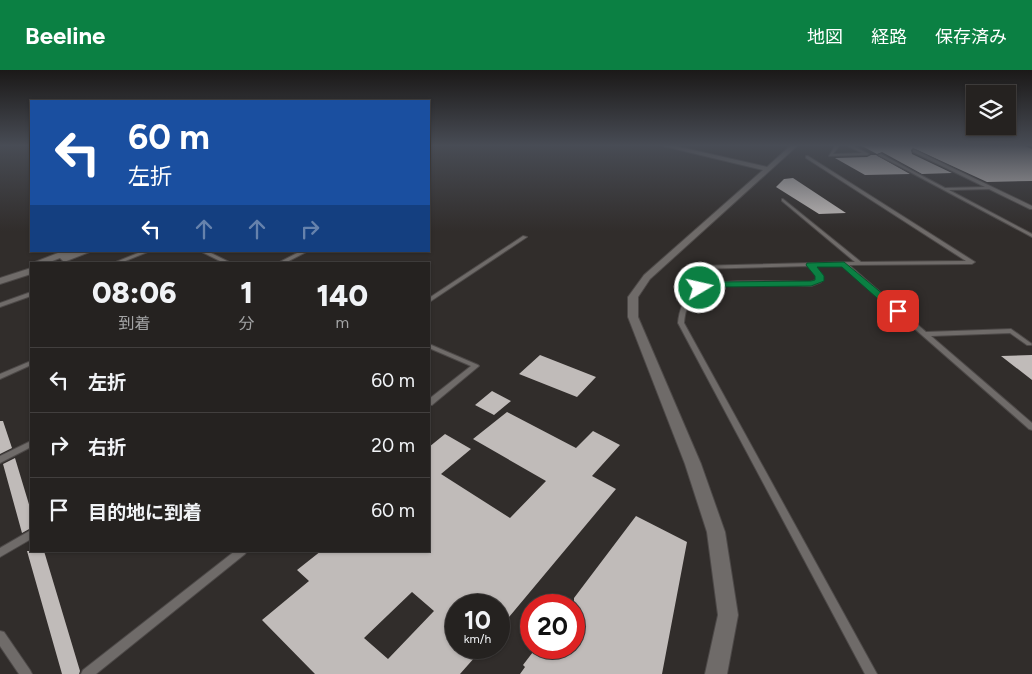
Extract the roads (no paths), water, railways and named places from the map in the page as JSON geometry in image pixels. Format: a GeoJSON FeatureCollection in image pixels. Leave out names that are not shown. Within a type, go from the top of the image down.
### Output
{"type":"FeatureCollection","features":[{"type":"Feature","properties":{"kind":"street"},"geometry":{"type":"LineString","coordinates":[[716,674],[728,615],[716,532],[693,464],[633,317],[633,297],[647,276],[763,174]]}},
{"type":"Feature","properties":{"kind":"street"},"geometry":{"type":"LineString","coordinates":[[41,262],[69,252]]}},
{"type":"Feature","properties":{"kind":"street"},"geometry":{"type":"LineString","coordinates":[[57,262],[85,252]]}},
{"type":"Feature","properties":{"kind":"street"},"geometry":{"type":"LineString","coordinates":[[0,276],[30,265]]}},
{"type":"Feature","properties":{"kind":"street"},"geometry":{"type":"LineString","coordinates":[[0,281],[30,271]]}},
{"type":"Feature","properties":{"kind":"lane"},"geometry":{"type":"LineString","coordinates":[[698,267],[972,262],[835,174]]}},
{"type":"Feature","properties":{"kind":"lane"},"geometry":{"type":"LineString","coordinates":[[916,174],[1032,236]]}},
{"type":"Feature","properties":{"kind":"lane"},"geometry":{"type":"LineString","coordinates":[[963,174],[1032,208]]}},
{"type":"Feature","properties":{"kind":"lane"},"geometry":{"type":"LineString","coordinates":[[944,189],[992,188]]}},
{"type":"Feature","properties":{"kind":"lane"},"geometry":{"type":"LineString","coordinates":[[783,200],[860,264]]}},
{"type":"Feature","properties":{"kind":"lane"},"geometry":{"type":"LineString","coordinates":[[430,299],[525,237]]}},
{"type":"Feature","properties":{"kind":"lane"},"geometry":{"type":"LineString","coordinates":[[119,262],[145,252]]}},
{"type":"Feature","properties":{"kind":"lane"},"geometry":{"type":"LineString","coordinates":[[204,252],[227,262]]}},
{"type":"Feature","properties":{"kind":"lane"},"geometry":{"type":"LineString","coordinates":[[282,262],[304,252]]}},
{"type":"Feature","properties":{"kind":"lane"},"geometry":{"type":"LineString","coordinates":[[844,264],[1032,427]]}},
{"type":"Feature","properties":{"kind":"lane"},"geometry":{"type":"LineString","coordinates":[[810,265],[820,276],[819,281],[811,284],[719,284],[700,288],[690,296],[682,314],[681,323],[871,674]]}},
{"type":"Feature","properties":{"kind":"lane"},"geometry":{"type":"LineString","coordinates":[[0,305],[30,294]]}},
{"type":"Feature","properties":{"kind":"lane"},"geometry":{"type":"LineString","coordinates":[[924,334],[1011,331],[1029,344]]}},
{"type":"Feature","properties":{"kind":"lane"},"geometry":{"type":"LineString","coordinates":[[430,346],[476,366],[430,403]]}},
{"type":"Feature","properties":{"kind":"lane"},"geometry":{"type":"LineString","coordinates":[[0,377],[30,364]]}},
{"type":"Feature","properties":{"kind":"lane"},"geometry":{"type":"LineString","coordinates":[[0,460],[30,445]]}},
{"type":"Feature","properties":{"kind":"lane"},"geometry":{"type":"LineString","coordinates":[[0,553],[30,535]]}},
{"type":"Feature","properties":{"kind":"lane"},"geometry":{"type":"LineString","coordinates":[[87,674],[241,552]]}},
{"type":"Feature","properties":{"kind":"lane"},"geometry":{"type":"LineString","coordinates":[[0,636],[26,674]]}}]}
